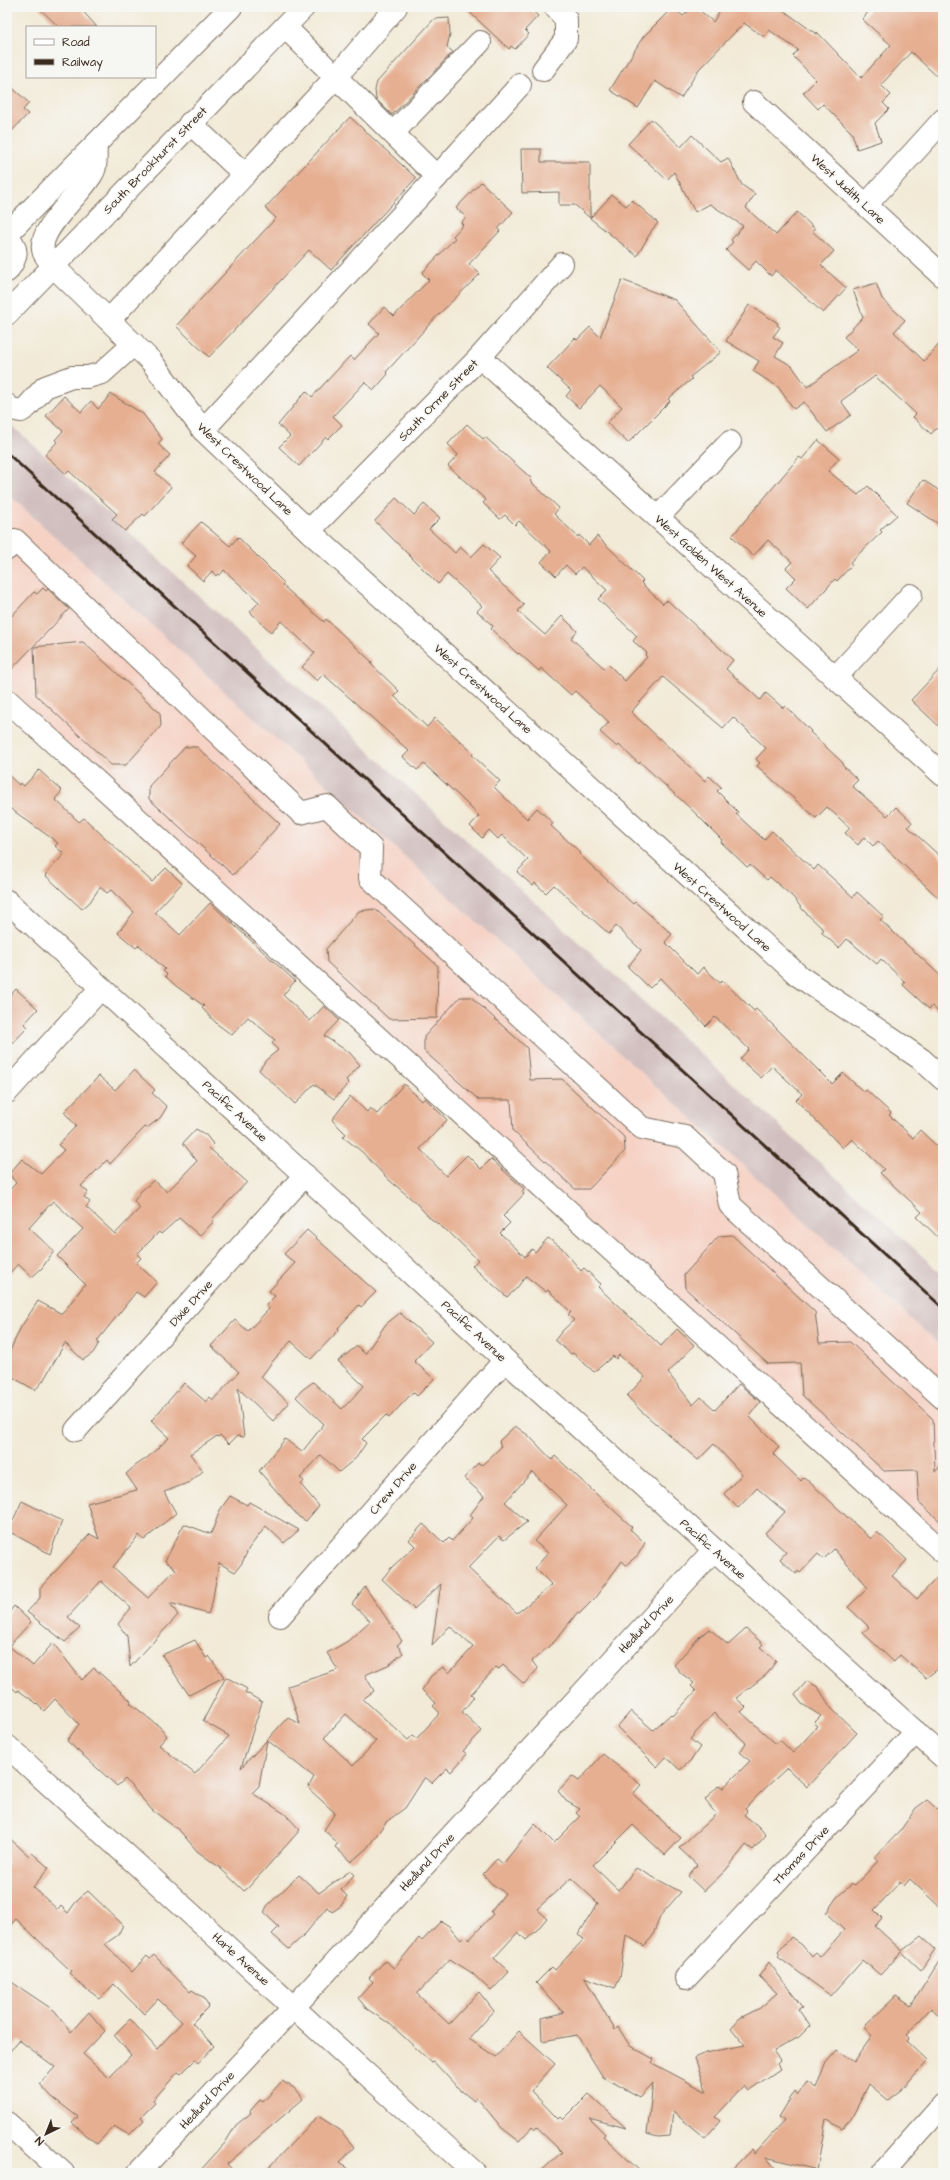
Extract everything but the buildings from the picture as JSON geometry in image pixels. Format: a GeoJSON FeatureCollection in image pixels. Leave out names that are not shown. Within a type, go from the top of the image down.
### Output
{"type":"FeatureCollection","features":[{"type":"Feature","properties":{"kind":"street"},"geometry":{"type":"LineString","coordinates":[[7,271],[15,260],[16,248],[7,234],[96,146],[230,7]]}},
{"type":"Feature","properties":{"kind":"street","name":"South Brookhurst Street"},"geometry":{"type":"LineString","coordinates":[[7,314],[190,123],[304,7]]}},
{"type":"Feature","properties":{"kind":"street"},"geometry":{"type":"LineString","coordinates":[[109,320],[336,77],[396,7]]}},
{"type":"Feature","properties":{"kind":"street"},"geometry":{"type":"LineString","coordinates":[[543,70],[566,39],[566,20],[555,7]]}},
{"type":"Feature","properties":{"kind":"street"},"geometry":{"type":"LineString","coordinates":[[285,27],[437,177]]}},
{"type":"Feature","properties":{"kind":"street"},"geometry":{"type":"LineString","coordinates":[[393,133],[480,42]]}},
{"type":"Feature","properties":{"kind":"street"},"geometry":{"type":"LineString","coordinates":[[203,430],[520,85]]}},
{"type":"Feature","properties":{"kind":"street","name":"West Judith Lane"},"geometry":{"type":"LineString","coordinates":[[754,102],[943,276]]}},
{"type":"Feature","properties":{"kind":"street"},"geometry":{"type":"LineString","coordinates":[[866,206],[943,120]]}},
{"type":"Feature","properties":{"kind":"street"},"geometry":{"type":"LineString","coordinates":[[190,123],[244,174]]}},
{"type":"Feature","properties":{"kind":"street","name":"West Crestwood Lane"},"geometry":{"type":"LineString","coordinates":[[96,146],[95,169],[86,185],[49,228],[43,239],[44,252],[53,266],[151,361],[203,430],[309,531],[799,976],[921,1058],[943,1079]]}},
{"type":"Feature","properties":{"kind":"street","name":"South Orme Street"},"geometry":{"type":"LineString","coordinates":[[309,531],[480,357],[562,264]]}},
{"type":"Feature","properties":{"kind":"street"},"geometry":{"type":"LineString","coordinates":[[7,405],[21,411],[27,407],[46,387],[72,377],[88,377],[102,373],[134,344]]}},
{"type":"Feature","properties":{"kind":"street","name":"West Golden West Avenue"},"geometry":{"type":"LineString","coordinates":[[480,357],[943,775]]}},
{"type":"Feature","properties":{"kind":"street"},"geometry":{"type":"LineString","coordinates":[[658,517],[730,442]]}},
{"type":"Feature","properties":{"kind":"street"},"geometry":{"type":"LineString","coordinates":[[7,549],[15,540],[301,813],[327,806],[371,848],[370,878],[642,1128],[686,1137],[724,1173],[730,1205],[943,1398]]}},
{"type":"Feature","properties":{"kind":"street"},"geometry":{"type":"LineString","coordinates":[[835,678],[911,595]]}},
{"type":"Feature","properties":{"kind":"street"},"geometry":{"type":"LineString","coordinates":[[7,700],[943,1552]]}},
{"type":"Feature","properties":{"kind":"street","name":"Pacific Avenue"},"geometry":{"type":"LineString","coordinates":[[7,901],[505,1360],[943,1757]]}},
{"type":"Feature","properties":{"kind":"street"},"geometry":{"type":"LineString","coordinates":[[7,1092],[101,988]]}},
{"type":"Feature","properties":{"kind":"street","name":"Dixie Drive"},"geometry":{"type":"LineString","coordinates":[[76,1430],[305,1175]]}},
{"type":"Feature","properties":{"kind":"street","name":"Crew Drive"},"geometry":{"type":"LineString","coordinates":[[280,1616],[505,1360]]}},
{"type":"Feature","properties":{"kind":"street","name":"Hedlund Drive"},"geometry":{"type":"LineString","coordinates":[[138,2173],[294,2007],[714,1550]]}},
{"type":"Feature","properties":{"kind":"street","name":"Thomas Drive"},"geometry":{"type":"LineString","coordinates":[[686,1978],[916,1732]]}},
{"type":"Feature","properties":{"kind":"street","name":"Harle Avenue"},"geometry":{"type":"LineString","coordinates":[[7,1746],[476,2173]]}},
{"type":"Feature","properties":{"kind":"street"},"geometry":{"type":"LineString","coordinates":[[885,2170],[943,2105]]}},
{"type":"Feature","properties":{"kind":"street"},"geometry":{"type":"LineString","coordinates":[[7,2123],[63,2173]]}},
{"type":"Feature","properties":{"kind":"shaded area"},"geometry":{"type":"Polygon","coordinates":[[[7,421],[943,1275],[943,1348],[7,493],[7,421]]]}},
{"type":"Feature","properties":{"kind":"shaded area"},"geometry":{"type":"Polygon","coordinates":[[[7,493],[943,1348],[943,1563],[7,711],[7,493]]]}},
{"type":"Feature","properties":{"kind":"railway"},"geometry":{"type":"LineString","coordinates":[[7,453],[943,1308]]}}]}
